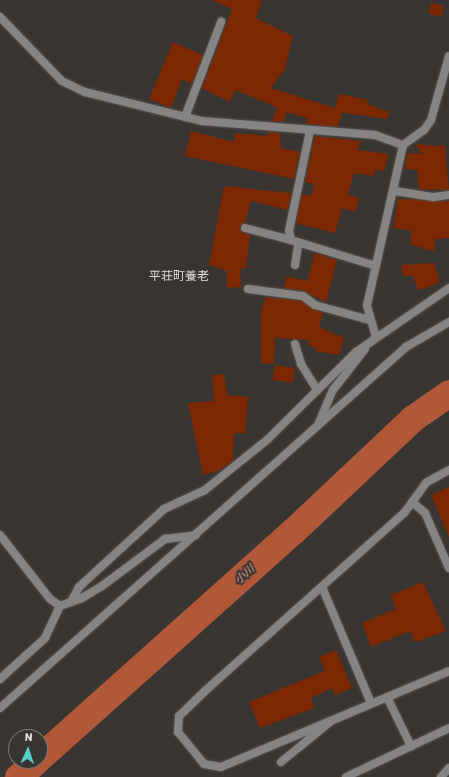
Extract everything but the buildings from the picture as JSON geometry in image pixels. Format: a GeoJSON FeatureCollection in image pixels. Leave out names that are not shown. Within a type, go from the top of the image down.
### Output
{"type":"FeatureCollection","features":[{"type":"Feature","properties":{"kind":"street"},"geometry":{"type":"LineString","coordinates":[[0,17],[62,81],[85,92],[185,117],[375,135],[403,145]]}},
{"type":"Feature","properties":{"kind":"street"},"geometry":{"type":"LineString","coordinates":[[185,117],[221,22]]}},
{"type":"Feature","properties":{"kind":"street"},"geometry":{"type":"LineString","coordinates":[[376,336],[370,320],[367,305],[395,191],[403,145],[424,130],[431,120],[449,56]]}},
{"type":"Feature","properties":{"kind":"street"},"geometry":{"type":"LineString","coordinates":[[295,265],[295,242],[289,231],[310,130]]}},
{"type":"Feature","properties":{"kind":"street"},"geometry":{"type":"LineString","coordinates":[[395,191],[434,197],[449,195]]}},
{"type":"Feature","properties":{"kind":"street"},"geometry":{"type":"LineString","coordinates":[[245,228],[327,249],[376,266]]}},
{"type":"Feature","properties":{"kind":"street"},"geometry":{"type":"LineString","coordinates":[[71,602],[79,587],[164,509],[205,490],[222,477],[268,439],[317,390],[376,336],[449,288]]}},
{"type":"Feature","properties":{"kind":"street"},"geometry":{"type":"LineString","coordinates":[[248,289],[303,296],[315,305],[370,320]]}},
{"type":"Feature","properties":{"kind":"street"},"geometry":{"type":"LineString","coordinates":[[0,708],[196,535],[406,346],[449,322]]}},
{"type":"Feature","properties":{"kind":"street"},"geometry":{"type":"LineString","coordinates":[[318,425],[333,390],[376,336]]}},
{"type":"Feature","properties":{"kind":"street"},"geometry":{"type":"LineString","coordinates":[[295,344],[301,364],[317,390]]}},
{"type":"Feature","properties":{"kind":"street"},"geometry":{"type":"LineString","coordinates":[[449,470],[426,483],[412,502],[322,587],[205,691],[176,723],[183,742],[204,764],[214,768],[449,671]]}},
{"type":"Feature","properties":{"kind":"street"},"geometry":{"type":"LineString","coordinates":[[412,502],[425,513],[449,568]]}},
{"type":"Feature","properties":{"kind":"street"},"geometry":{"type":"LineString","coordinates":[[0,535],[50,599],[60,606]]}},
{"type":"Feature","properties":{"kind":"street"},"geometry":{"type":"LineString","coordinates":[[0,679],[45,638],[60,606],[102,586],[166,539],[196,535]]}},
{"type":"Feature","properties":{"kind":"street"},"geometry":{"type":"LineString","coordinates":[[322,587],[371,704]]}},
{"type":"Feature","properties":{"kind":"street"},"geometry":{"type":"LineString","coordinates":[[387,697],[411,746]]}},
{"type":"Feature","properties":{"kind":"street"},"geometry":{"type":"LineString","coordinates":[[281,762],[321,733],[332,720]]}},
{"type":"Feature","properties":{"kind":"street"},"geometry":{"type":"LineString","coordinates":[[346,777],[449,728]]}},
{"type":"Feature","properties":{"kind":"street"},"geometry":{"type":"LineString","coordinates":[[441,777],[449,768]]}},
{"type":"Feature","properties":{"kind":"waterway","name":"小川"},"geometry":{"type":"LineString","coordinates":[[48,750],[293,531],[413,418],[449,393]]}},
{"type":"Feature","properties":{"kind":"waterway","name":"小川"},"geometry":{"type":"LineString","coordinates":[[18,777],[27,769]]}},
{"type":"Feature","properties":{"kind":"district","name":"平荘町養老"},"geometry":{"type":"Point","coordinates":[179,277]}}]}
